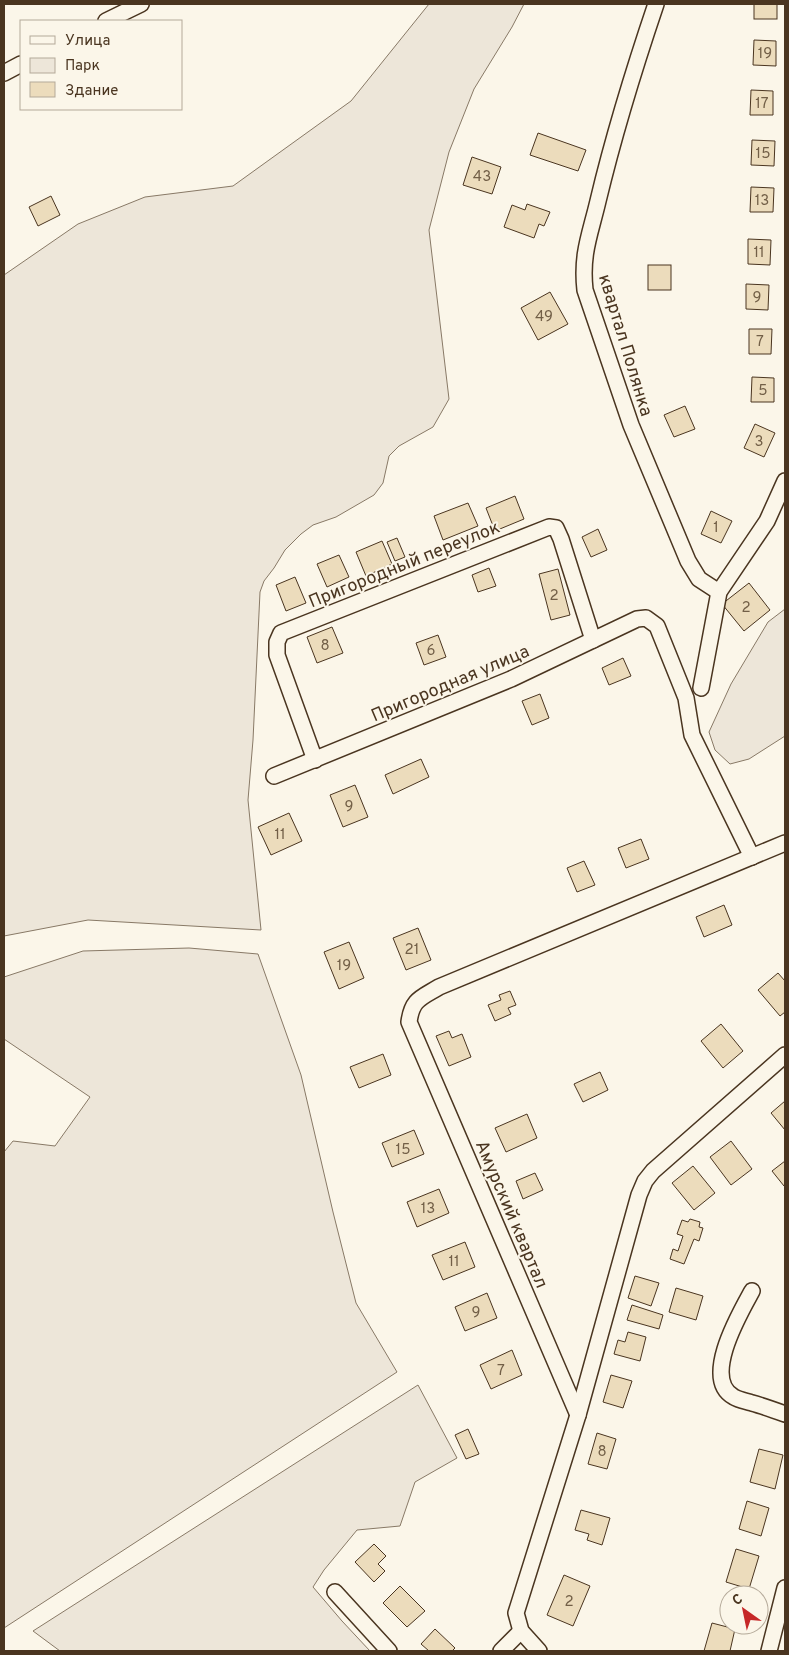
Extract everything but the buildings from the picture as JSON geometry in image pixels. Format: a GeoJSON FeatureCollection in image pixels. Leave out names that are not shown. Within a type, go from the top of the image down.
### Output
{"type":"FeatureCollection","features":[{"type":"Feature","properties":{"kind":"street"},"geometry":{"type":"LineString","coordinates":[[108,20],[141,4]]}},
{"type":"Feature","properties":{"kind":"street","name":"квартал Полянка"},"geometry":{"type":"LineString","coordinates":[[656,4],[609,156],[594,221],[586,245],[583,270],[585,290],[631,425],[684,552],[699,578],[719,592]]}},
{"type":"Feature","properties":{"kind":"street"},"geometry":{"type":"LineString","coordinates":[[4,73],[20,65]]}},
{"type":"Feature","properties":{"kind":"street"},"geometry":{"type":"LineString","coordinates":[[701,688],[719,592],[767,521],[785,481]]}},
{"type":"Feature","properties":{"kind":"street","name":"Пригородный переулок"},"geometry":{"type":"LineString","coordinates":[[315,760],[278,655],[277,642],[281,634],[548,527],[556,528],[561,539],[593,640]]}},
{"type":"Feature","properties":{"kind":"street","name":"Пригородная улица"},"geometry":{"type":"LineString","coordinates":[[274,776],[511,679],[638,619],[646,618],[657,626],[686,698],[692,735],[752,857]]}},
{"type":"Feature","properties":{"kind":"street","name":"Амурский квартал"},"geometry":{"type":"LineString","coordinates":[[578,1415],[409,1022],[411,1007],[421,998],[440,987],[785,843]]}},
{"type":"Feature","properties":{"kind":"street"},"geometry":{"type":"LineString","coordinates":[[539,1651],[521,1631],[516,1614],[578,1415],[645,1181],[785,1055]]}},
{"type":"Feature","properties":{"kind":"street"},"geometry":{"type":"LineString","coordinates":[[752,1291],[732,1328],[722,1362],[722,1379],[726,1390],[734,1397],[785,1414]]}},
{"type":"Feature","properties":{"kind":"street"},"geometry":{"type":"LineString","coordinates":[[769,1651],[785,1588]]}},
{"type":"Feature","properties":{"kind":"street"},"geometry":{"type":"LineString","coordinates":[[335,1592],[389,1651]]}},
{"type":"Feature","properties":{"kind":"street"},"geometry":{"type":"LineString","coordinates":[[501,1651],[521,1631]]}},
{"type":"Feature","properties":{"kind":"green space"},"geometry":{"type":"Polygon","coordinates":[[[429,4],[524,4],[474,89],[449,152],[429,230],[449,399],[433,427],[399,446],[389,456],[383,483],[374,495],[336,517],[313,525],[301,534],[285,550],[264,581],[260,592],[253,740],[248,800],[261,930],[88,920],[4,936],[4,275],[78,224],[145,197],[233,186],[351,101],[429,4]]]}},
{"type":"Feature","properties":{"kind":"green space"},"geometry":{"type":"Polygon","coordinates":[[[785,609],[785,736],[749,759],[730,764],[715,750],[709,732],[731,684],[768,622],[785,609]]]}},
{"type":"Feature","properties":{"kind":"green space"},"geometry":{"type":"Polygon","coordinates":[[[189,948],[258,954],[301,1075],[356,1303],[397,1372],[4,1628],[4,1152],[13,1141],[55,1146],[90,1097],[4,1039],[4,977],[83,951],[189,948]]]}},
{"type":"Feature","properties":{"kind":"green space"},"geometry":{"type":"Polygon","coordinates":[[[418,1385],[457,1458],[415,1482],[400,1526],[357,1530],[324,1570],[313,1587],[370,1651],[60,1651],[33,1631],[418,1385]]]}}]}
